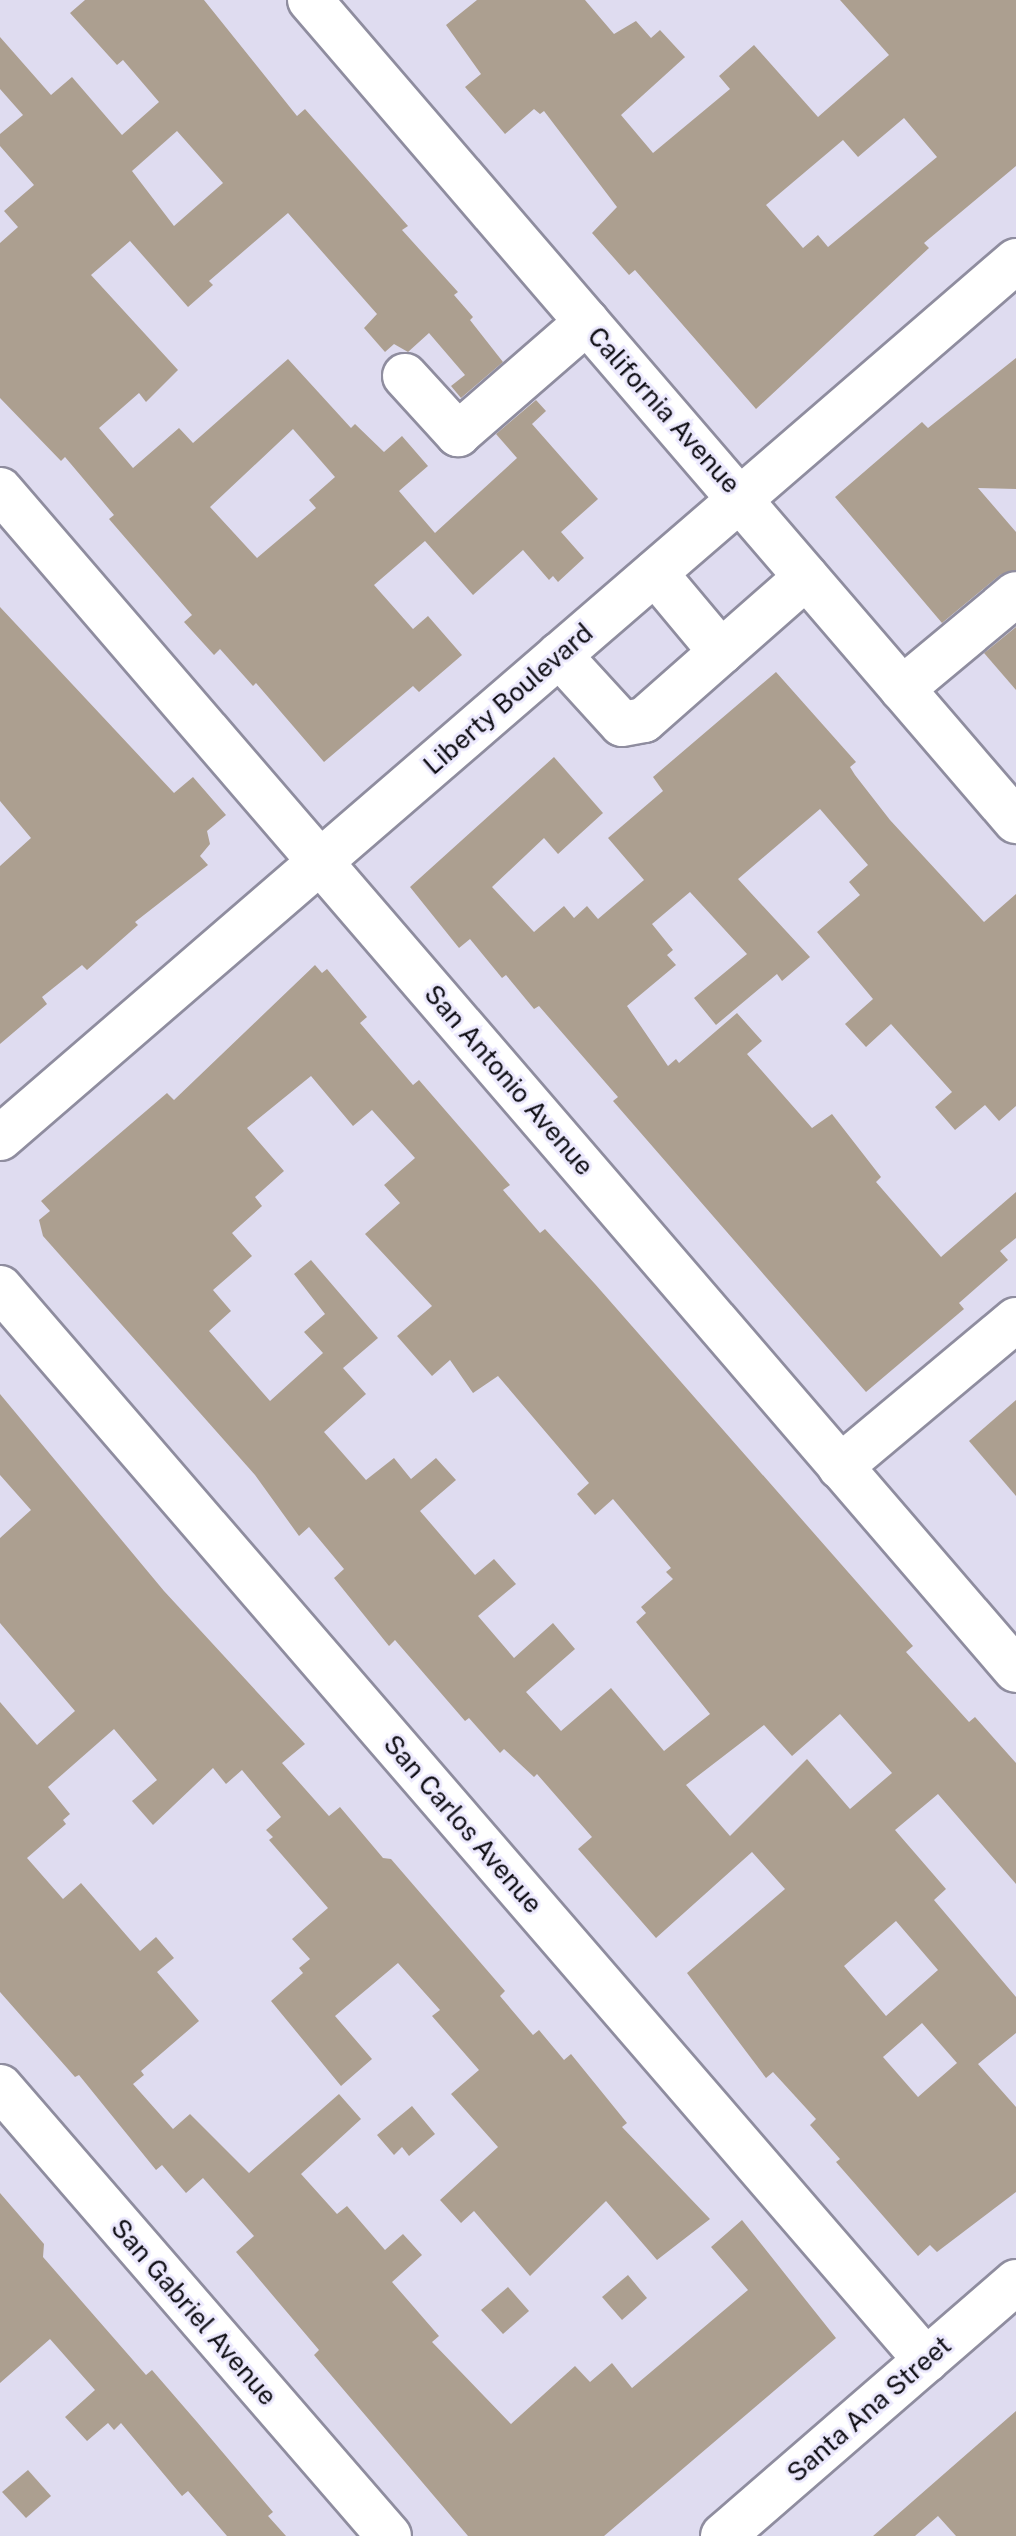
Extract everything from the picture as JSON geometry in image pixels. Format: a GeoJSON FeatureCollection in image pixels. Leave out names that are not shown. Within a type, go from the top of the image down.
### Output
{"type":"FeatureCollection","features":[{"type":"Feature","properties":{"kind":"street","name":"California Avenue"},"geometry":{"type":"LineString","coordinates":[[310,0],[742,497],[806,577],[1016,821]]}},
{"type":"Feature","properties":{"kind":"street","name":"Liberty Boulevard"},"geometry":{"type":"LineString","coordinates":[[0,1138],[1016,261]]}},
{"type":"Feature","properties":{"kind":"street"},"geometry":{"type":"LineString","coordinates":[[405,376],[458,434],[587,322]]}},
{"type":"Feature","properties":{"kind":"street","name":"San Antonio Avenue"},"geometry":{"type":"LineString","coordinates":[[0,490],[1016,1670]]}},
{"type":"Feature","properties":{"kind":"street"},"geometry":{"type":"LineString","coordinates":[[655,573],[721,652]]}},
{"type":"Feature","properties":{"kind":"street"},"geometry":{"type":"LineString","coordinates":[[559,655],[622,724],[644,720],[806,577]]}},
{"type":"Feature","properties":{"kind":"street"},"geometry":{"type":"LineString","coordinates":[[902,689],[1016,594]]}},
{"type":"Feature","properties":{"kind":"street","name":"San Carlos Avenue"},"geometry":{"type":"LineString","coordinates":[[0,1288],[926,2360]]}},
{"type":"Feature","properties":{"kind":"street"},"geometry":{"type":"LineString","coordinates":[[840,1467],[1016,1320]]}},
{"type":"Feature","properties":{"kind":"street","name":"San Gabriel Avenue"},"geometry":{"type":"LineString","coordinates":[[0,2087],[389,2536]]}},
{"type":"Feature","properties":{"kind":"street","name":"Santa Ana Street"},"geometry":{"type":"LineString","coordinates":[[723,2536],[1016,2282]]}},
{"type":"Feature","properties":{"kind":"building"},"geometry":{"type":"Polygon","coordinates":[[[85,0],[204,0],[297,116],[305,109],[408,226],[402,230],[458,292],[454,295],[473,317],[470,320],[503,362],[461,398],[451,386],[465,375],[429,333],[408,352],[394,344],[385,352],[364,328],[377,314],[288,213],[209,281],[213,285],[188,307],[130,241],[91,275],[178,370],[146,402],[139,393],[99,428],[133,468],[179,428],[193,443],[288,359],[351,428],[355,424],[384,452],[402,436],[428,466],[399,491],[435,533],[517,458],[496,434],[536,400],[546,411],[532,424],[598,499],[561,532],[584,558],[558,582],[553,576],[549,580],[523,550],[473,595],[425,541],[374,585],[413,629],[428,616],[462,655],[419,692],[413,686],[324,762],[256,683],[253,686],[220,649],[214,655],[184,622],[192,615],[109,519],[114,515],[65,457],[61,461],[0,398],[0,243],[18,227],[4,211],[34,185],[0,146],[0,134],[23,115],[0,89],[0,37],[51,95],[72,77],[122,135],[159,102],[123,60],[117,65],[70,13],[85,0]],[[177,131],[132,171],[174,226],[223,183],[177,131]],[[293,429],[210,507],[257,558],[316,508],[309,500],[335,477],[293,429]]]}},
{"type":"Feature","properties":{"kind":"building"},"geometry":{"type":"Polygon","coordinates":[[[477,0],[585,0],[614,34],[636,21],[651,38],[660,30],[685,57],[621,115],[653,153],[730,89],[719,76],[754,45],[818,117],[889,55],[840,0],[1016,0],[1016,166],[924,243],[929,248],[756,409],[635,270],[629,275],[592,233],[617,207],[544,111],[540,114],[534,109],[505,134],[465,87],[481,74],[446,25],[477,0]],[[904,118],[858,157],[843,140],[766,205],[803,248],[818,235],[828,247],[937,157],[904,118]]]}},
{"type":"Feature","properties":{"kind":"building"},"geometry":{"type":"Polygon","coordinates":[[[1016,358],[1016,489],[978,488],[1016,532],[1016,570],[1000,575],[942,623],[835,497],[922,422],[928,428],[1016,358]]]}},
{"type":"Feature","properties":{"kind":"building"},"geometry":{"type":"Polygon","coordinates":[[[0,607],[174,793],[193,777],[226,815],[207,831],[210,844],[200,856],[208,865],[135,922],[138,925],[87,970],[82,965],[42,997],[47,1004],[0,1044],[0,866],[31,838],[0,801],[0,607]]]}},
{"type":"Feature","properties":{"kind":"building"},"geometry":{"type":"Polygon","coordinates":[[[1016,627],[1016,690],[984,653],[1016,627]]]}},
{"type":"Feature","properties":{"kind":"building"},"geometry":{"type":"Polygon","coordinates":[[[776,672],[856,762],[850,767],[890,820],[984,922],[1016,894],[1016,1106],[999,1121],[985,1105],[955,1130],[935,1107],[952,1092],[891,1024],[866,1047],[845,1024],[873,999],[817,932],[860,895],[849,882],[868,865],[820,809],[738,879],[810,957],[782,981],[777,974],[716,1025],[694,998],[747,954],[690,892],[652,924],[673,950],[667,955],[676,965],[627,1006],[668,1066],[676,1059],[679,1063],[737,1013],[762,1041],[747,1054],[812,1128],[832,1114],[881,1177],[876,1182],[941,1257],[1016,1192],[1016,1238],[1000,1251],[1008,1260],[959,1303],[964,1309],[866,1392],[613,1101],[618,1097],[539,1006],[534,1009],[506,975],[502,978],[470,939],[459,948],[410,887],[554,757],[603,813],[558,854],[544,838],[492,887],[534,932],[564,906],[574,918],[587,906],[598,919],[644,880],[608,838],[663,791],[653,777],[776,672]]]}},
{"type":"Feature","properties":{"kind":"building"},"geometry":{"type":"Polygon","coordinates":[[[315,965],[322,973],[327,969],[367,1017],[360,1023],[413,1085],[419,1080],[510,1185],[503,1190],[540,1233],[545,1229],[595,1284],[913,1646],[906,1652],[969,1722],[975,1717],[1016,1763],[1016,1884],[938,1794],[895,1830],[946,1889],[934,1900],[1016,1997],[1016,2033],[978,2064],[1016,2107],[1016,2192],[937,2252],[930,2245],[918,2256],[836,2162],[840,2159],[810,2125],[816,2119],[773,2072],[766,2078],[687,1973],[785,1889],[752,1852],[656,1938],[578,1849],[592,1837],[537,1774],[534,1777],[504,1749],[500,1753],[469,1718],[465,1721],[395,1640],[389,1646],[334,1578],[344,1569],[309,1527],[299,1536],[255,1475],[43,1236],[39,1220],[50,1211],[41,1201],[167,1093],[174,1100],[315,965]],[[311,1076],[247,1128],[284,1171],[255,1197],[262,1206],[232,1233],[252,1256],[213,1290],[231,1311],[209,1331],[270,1401],[323,1353],[304,1332],[325,1314],[294,1274],[311,1260],[378,1338],[343,1368],[366,1394],[324,1432],[366,1480],[394,1458],[411,1479],[436,1458],[456,1480],[420,1511],[475,1575],[494,1559],[516,1584],[478,1616],[514,1658],[553,1623],[575,1649],[526,1692],[561,1731],[611,1688],[664,1751],[710,1714],[636,1622],[646,1613],[641,1607],[673,1579],[666,1572],[671,1568],[613,1499],[595,1515],[577,1494],[589,1483],[498,1376],[473,1393],[450,1360],[432,1376],[397,1336],[432,1306],[365,1234],[400,1203],[384,1185],[415,1158],[372,1110],[353,1126],[311,1076]],[[840,1714],[792,1756],[764,1725],[686,1785],[730,1836],[807,1759],[850,1809],[892,1773],[840,1714]],[[896,1921],[844,1966],[886,2016],[938,1970],[896,1921]],[[922,2023],[883,2057],[918,2097],[957,2063],[922,2023]]]}},
{"type":"Feature","properties":{"kind":"building"},"geometry":{"type":"Polygon","coordinates":[[[0,1394],[164,1591],[305,1744],[282,1763],[329,1816],[340,1807],[383,1858],[391,1859],[505,1991],[500,1996],[533,2035],[539,2030],[564,2060],[571,2054],[627,2123],[622,2127],[710,2219],[657,2260],[606,2201],[530,2276],[474,2211],[461,2223],[440,2200],[498,2147],[451,2094],[479,2070],[432,2016],[440,2010],[398,1963],[335,2016],[372,2059],[341,2086],[271,2001],[303,1973],[299,1968],[310,1959],[292,1939],[328,1908],[269,1840],[273,1837],[266,1830],[281,1817],[242,1770],[226,1784],[213,1768],[153,1825],[132,1801],[157,1780],[114,1729],[48,1787],[70,1814],[63,1820],[66,1824],[27,1858],[63,1899],[81,1883],[140,1951],[156,1937],[174,1958],[157,1972],[199,2021],[141,2071],[144,2075],[133,2084],[173,2129],[190,2114],[249,2173],[339,2094],[361,2119],[301,2174],[337,2214],[347,2206],[385,2250],[403,2234],[422,2255],[392,2282],[439,2336],[432,2342],[511,2424],[575,2366],[590,2382],[612,2363],[632,2388],[748,2290],[711,2247],[742,2220],[836,2338],[604,2536],[468,2536],[314,2355],[319,2350],[236,2252],[254,2236],[203,2178],[186,2193],[162,2165],[156,2170],[79,2075],[75,2077],[0,1992],[0,1702],[37,1745],[75,1711],[0,1623],[0,1538],[31,1510],[0,1475],[0,1394]]]}},
{"type":"Feature","properties":{"kind":"building"},"geometry":{"type":"Polygon","coordinates":[[[1016,1400],[1016,1496],[969,1441],[1016,1400]]]}},
{"type":"Feature","properties":{"kind":"building"},"geometry":{"type":"Polygon","coordinates":[[[412,2106],[435,2134],[409,2156],[402,2147],[394,2155],[377,2135],[412,2106]]]}},
{"type":"Feature","properties":{"kind":"building"},"geometry":{"type":"Polygon","coordinates":[[[0,2193],[44,2244],[43,2257],[146,2375],[152,2370],[273,2512],[268,2516],[286,2536],[227,2536],[188,2491],[182,2496],[121,2423],[114,2430],[108,2423],[87,2441],[65,2417],[95,2390],[50,2339],[0,2383],[0,2193]]]}},
{"type":"Feature","properties":{"kind":"building"},"geometry":{"type":"Polygon","coordinates":[[[628,2275],[647,2298],[622,2320],[602,2297],[628,2275]]]}},
{"type":"Feature","properties":{"kind":"building"},"geometry":{"type":"Polygon","coordinates":[[[508,2287],[529,2311],[503,2334],[481,2310],[508,2287]]]}},
{"type":"Feature","properties":{"kind":"building"},"geometry":{"type":"Polygon","coordinates":[[[1016,2411],[1016,2536],[956,2536],[938,2516],[915,2536],[873,2536],[1016,2411]]]}},
{"type":"Feature","properties":{"kind":"building"},"geometry":{"type":"Polygon","coordinates":[[[28,2470],[51,2496],[26,2518],[2,2492],[28,2470]]]}}]}
